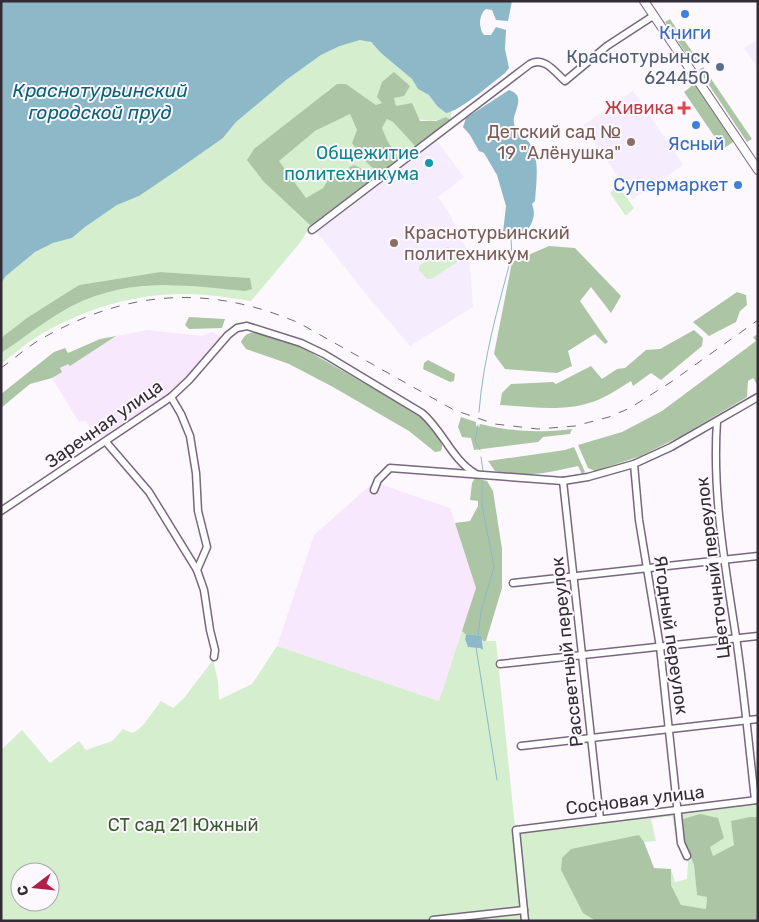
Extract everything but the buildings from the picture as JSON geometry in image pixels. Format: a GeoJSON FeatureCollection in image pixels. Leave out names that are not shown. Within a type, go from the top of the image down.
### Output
{"type":"FeatureCollection","features":[{"type":"Feature","properties":{"kind":"main road"},"geometry":{"type":"LineString","coordinates":[[647,2],[653,16],[758,170]]}},
{"type":"Feature","properties":{"kind":"street"},"geometry":{"type":"LineString","coordinates":[[312,230],[530,64],[541,61],[565,81],[607,46],[653,16]]}},
{"type":"Feature","properties":{"kind":"street","name":"Заречная улица"},"geometry":{"type":"LineString","coordinates":[[1,511],[171,397],[189,380],[228,335],[237,328],[247,326],[301,343],[324,354],[422,413],[435,425],[459,462],[476,474]]}},
{"type":"Feature","properties":{"kind":"street"},"geometry":{"type":"LineString","coordinates":[[171,397],[181,414],[190,436],[196,473],[198,511],[207,547],[197,570]]}},
{"type":"Feature","properties":{"kind":"street"},"geometry":{"type":"LineString","coordinates":[[374,490],[378,480],[390,468],[563,481],[588,477],[634,464],[671,447],[758,397]]}},
{"type":"Feature","properties":{"kind":"street","name":"Цветочный переулок"},"geometry":{"type":"LineString","coordinates":[[717,421],[715,449],[724,560],[756,800]]}},
{"type":"Feature","properties":{"kind":"street"},"geometry":{"type":"LineString","coordinates":[[106,442],[149,492],[197,570],[204,590],[215,650],[214,657]]}},
{"type":"Feature","properties":{"kind":"street","name":"Ягодный переулок"},"geometry":{"type":"LineString","coordinates":[[634,464],[639,520],[660,647],[681,843],[687,856]]}},
{"type":"Feature","properties":{"kind":"street","name":"Рассветный переулок"},"geometry":{"type":"LineString","coordinates":[[563,481],[600,819]]}},
{"type":"Feature","properties":{"kind":"street"},"geometry":{"type":"LineString","coordinates":[[513,583],[758,556]]}},
{"type":"Feature","properties":{"kind":"street"},"geometry":{"type":"LineString","coordinates":[[500,664],[758,636]]}},
{"type":"Feature","properties":{"kind":"street"},"geometry":{"type":"LineString","coordinates":[[521,746],[758,719]]}},
{"type":"Feature","properties":{"kind":"street","name":"Сосновая улица"},"geometry":{"type":"LineString","coordinates":[[524,910],[516,830],[756,800]]}},
{"type":"Feature","properties":{"kind":"street"},"geometry":{"type":"LineString","coordinates":[[433,920],[524,910],[525,921]]}},
{"type":"Feature","properties":{"kind":"shaded area"},"geometry":{"type":"Polygon","coordinates":[[[758,39],[758,68],[744,48],[758,39]]]}},
{"type":"Feature","properties":{"kind":"shaded area","name":"Детский сад № 19 \"Алёнушка\""},"geometry":{"type":"Polygon","coordinates":[[[633,91],[683,165],[633,199],[583,125],[633,91]]]}},
{"type":"Feature","properties":{"kind":"shaded area","name":"Краснотурьинский политехникум"},"geometry":{"type":"Polygon","coordinates":[[[437,141],[464,177],[438,197],[449,213],[469,255],[473,307],[410,346],[317,232],[437,141]]]}},
{"type":"Feature","properties":{"kind":"shaded area"},"geometry":{"type":"Polygon","coordinates":[[[148,330],[202,336],[212,332],[223,338],[188,379],[170,396],[101,441],[86,421],[79,422],[52,378],[61,372],[60,369],[68,363],[70,366],[116,336],[148,330]]]}},
{"type":"Feature","properties":{"kind":"shaded area"},"geometry":{"type":"Polygon","coordinates":[[[374,482],[450,508],[476,588],[440,701],[277,646],[314,535],[374,482]]]}},
{"type":"Feature","properties":{"kind":"green space"},"geometry":{"type":"Polygon","coordinates":[[[670,19],[699,62],[694,65],[665,22],[670,19]]]}},
{"type":"Feature","properties":{"kind":"green space"},"geometry":{"type":"Polygon","coordinates":[[[366,40],[374,45],[412,79],[418,89],[429,95],[437,106],[446,112],[451,112],[451,120],[446,117],[431,121],[420,119],[396,106],[394,98],[410,86],[376,105],[346,84],[328,90],[264,182],[311,226],[299,244],[251,301],[212,295],[184,294],[162,295],[119,302],[57,325],[33,339],[1,364],[1,353],[66,309],[95,296],[128,288],[198,284],[250,278],[160,272],[79,285],[1,338],[1,283],[6,276],[35,252],[53,243],[72,238],[117,205],[139,196],[176,171],[223,138],[236,122],[253,107],[321,55],[340,46],[366,40]]]}},
{"type":"Feature","properties":{"kind":"green space"},"geometry":{"type":"Polygon","coordinates":[[[703,67],[752,139],[747,142],[699,70],[703,67]]]}},
{"type":"Feature","properties":{"kind":"green space"},"geometry":{"type":"Polygon","coordinates":[[[394,72],[410,86],[404,96],[394,98],[396,106],[412,103],[420,121],[436,121],[446,117],[451,120],[415,146],[393,122],[387,119],[382,128],[388,142],[399,158],[379,174],[364,160],[352,143],[357,130],[350,114],[315,131],[279,161],[306,198],[323,188],[329,178],[354,165],[366,171],[374,178],[311,226],[264,182],[247,160],[254,149],[337,84],[346,84],[376,105],[382,103],[377,97],[382,82],[394,72]]]}},
{"type":"Feature","properties":{"kind":"green space"},"geometry":{"type":"Polygon","coordinates":[[[693,85],[696,85],[733,139],[733,142],[723,149],[684,92],[693,85]]]}},
{"type":"Feature","properties":{"kind":"green space"},"geometry":{"type":"Polygon","coordinates":[[[350,114],[357,130],[364,160],[379,174],[374,178],[366,171],[329,178],[323,188],[306,198],[278,161],[315,131],[350,114]]]}},
{"type":"Feature","properties":{"kind":"green space"},"geometry":{"type":"Polygon","coordinates":[[[387,119],[393,122],[415,146],[399,158],[388,142],[382,128],[387,119]]]}},
{"type":"Feature","properties":{"kind":"green space"},"geometry":{"type":"Polygon","coordinates":[[[617,186],[634,208],[627,215],[625,215],[610,193],[617,186]]]}},
{"type":"Feature","properties":{"kind":"green space"},"geometry":{"type":"Polygon","coordinates":[[[549,246],[575,248],[621,296],[611,313],[591,287],[580,301],[608,342],[605,344],[595,334],[568,351],[572,366],[557,373],[505,369],[494,354],[512,262],[549,246]]]}},
{"type":"Feature","properties":{"kind":"green space"},"geometry":{"type":"Polygon","coordinates":[[[447,247],[455,253],[457,262],[431,279],[427,279],[419,270],[419,266],[447,247]]]}},
{"type":"Feature","properties":{"kind":"green space"},"geometry":{"type":"Polygon","coordinates":[[[160,272],[250,278],[252,289],[245,291],[157,285],[114,291],[72,306],[1,353],[1,338],[27,318],[79,285],[160,272]]]}},
{"type":"Feature","properties":{"kind":"green space"},"geometry":{"type":"Polygon","coordinates":[[[737,292],[746,295],[747,305],[740,311],[736,322],[709,336],[693,322],[737,292]]]}},
{"type":"Feature","properties":{"kind":"green space"},"geometry":{"type":"Polygon","coordinates":[[[189,317],[225,319],[222,328],[189,329],[185,325],[189,317]]]}},
{"type":"Feature","properties":{"kind":"green space"},"geometry":{"type":"Polygon","coordinates":[[[694,330],[703,338],[702,346],[661,380],[651,373],[633,386],[631,381],[600,399],[576,406],[538,408],[500,405],[502,393],[511,384],[553,382],[556,384],[591,366],[602,379],[617,369],[625,368],[646,350],[660,349],[694,330]]]}},
{"type":"Feature","properties":{"kind":"green space"},"geometry":{"type":"Polygon","coordinates":[[[255,332],[301,347],[425,418],[442,442],[441,451],[435,452],[409,431],[333,387],[289,364],[246,349],[241,342],[242,340],[246,335],[255,332]]]}},
{"type":"Feature","properties":{"kind":"green space"},"geometry":{"type":"Polygon","coordinates":[[[758,334],[758,386],[753,378],[748,381],[747,397],[681,436],[641,456],[595,471],[588,468],[578,445],[622,432],[662,411],[756,341],[753,337],[758,334]]]}},
{"type":"Feature","properties":{"kind":"green space"},"geometry":{"type":"Polygon","coordinates":[[[116,336],[70,366],[68,364],[60,368],[62,372],[52,378],[30,384],[1,408],[1,394],[54,352],[65,348],[68,353],[100,339],[116,336]]]}},
{"type":"Feature","properties":{"kind":"green space"},"geometry":{"type":"Polygon","coordinates":[[[428,360],[455,374],[454,381],[450,382],[423,369],[424,363],[428,360]]]}},
{"type":"Feature","properties":{"kind":"green space"},"geometry":{"type":"Polygon","coordinates":[[[461,417],[476,422],[476,426],[479,427],[480,424],[515,430],[549,431],[572,429],[570,434],[543,437],[538,442],[474,450],[471,438],[462,437],[458,427],[461,417]]]}},
{"type":"Feature","properties":{"kind":"green space"},"geometry":{"type":"Polygon","coordinates":[[[574,447],[585,472],[582,474],[578,466],[537,474],[505,473],[495,471],[488,461],[565,450],[574,447]]]}},
{"type":"Feature","properties":{"kind":"green space"},"geometry":{"type":"Polygon","coordinates":[[[475,478],[487,481],[493,491],[502,549],[502,588],[486,641],[483,641],[481,636],[466,635],[462,631],[476,588],[455,523],[470,521],[478,506],[478,501],[470,500],[472,483],[475,478]]]}},
{"type":"Feature","properties":{"kind":"green space","name":"СТ сад 21 Южный"},"geometry":{"type":"Polygon","coordinates":[[[462,631],[466,635],[465,639],[477,648],[483,645],[483,641],[496,641],[515,827],[520,831],[758,802],[758,817],[750,817],[734,845],[713,857],[710,847],[685,843],[694,865],[697,894],[707,897],[706,909],[681,905],[671,885],[671,869],[675,882],[687,879],[688,862],[683,860],[672,816],[651,819],[656,841],[644,842],[639,835],[561,870],[583,912],[596,921],[1,921],[1,750],[22,730],[50,763],[79,741],[86,750],[112,741],[123,729],[132,733],[138,730],[161,701],[173,708],[184,698],[213,660],[218,681],[219,700],[252,684],[277,646],[439,701],[462,631]]]}},
{"type":"Feature","properties":{"kind":"green space"},"geometry":{"type":"Polygon","coordinates":[[[700,814],[718,818],[724,838],[710,847],[713,856],[734,845],[731,821],[758,817],[758,921],[596,921],[583,913],[561,870],[562,858],[571,849],[639,835],[644,842],[654,868],[671,869],[671,885],[681,905],[706,909],[707,897],[697,895],[694,865],[685,843],[683,819],[700,814]]]}},
{"type":"Feature","properties":{"kind":"water","name":"Краснотурьинский городской пруд"},"geometry":{"type":"Polygon","coordinates":[[[1,1],[512,1],[508,21],[496,20],[492,10],[486,9],[480,21],[484,35],[491,35],[496,27],[506,30],[505,49],[509,68],[459,108],[446,113],[437,106],[429,95],[418,89],[412,79],[371,42],[360,40],[340,46],[321,55],[286,80],[236,122],[223,138],[176,171],[139,196],[117,205],[72,238],[53,243],[35,252],[6,276],[1,283],[1,1]]]}},
{"type":"Feature","properties":{"kind":"water"},"geometry":{"type":"Polygon","coordinates":[[[509,90],[514,92],[518,98],[514,120],[516,131],[531,145],[536,158],[537,172],[535,201],[532,204],[534,215],[532,221],[527,231],[518,233],[510,240],[505,238],[503,232],[506,206],[497,175],[484,153],[479,151],[463,127],[466,118],[509,90]]]}},
{"type":"Feature","properties":{"kind":"water"},"geometry":{"type":"Polygon","coordinates":[[[466,635],[481,636],[483,650],[468,647],[465,639],[466,635]]]}},
{"type":"Feature","properties":{"kind":"waterway"},"geometry":{"type":"LineString","coordinates":[[479,412],[484,372],[496,314],[512,255],[511,239]]}},
{"type":"Feature","properties":{"kind":"waterway"},"geometry":{"type":"LineString","coordinates":[[478,425],[475,441],[480,450]]}},
{"type":"Feature","properties":{"kind":"waterway"},"geometry":{"type":"LineString","coordinates":[[481,457],[483,471]]}},
{"type":"Feature","properties":{"kind":"waterway"},"geometry":{"type":"LineString","coordinates":[[478,636],[481,611],[494,567],[482,505],[482,481]]}},
{"type":"Feature","properties":{"kind":"waterway"},"geometry":{"type":"LineString","coordinates":[[476,647],[497,780]]}},
{"type":"Feature","properties":{"kind":"railway"},"geometry":{"type":"LineString","coordinates":[[1,368],[41,339],[105,310],[136,302],[168,298],[200,298],[232,302],[265,310],[299,323],[454,410],[495,424],[538,429],[575,426],[609,417],[630,408],[671,382],[758,320]]}},
{"type":"Feature","properties":{"kind":"place","name":"Книги"},"geometry":{"type":"Point","coordinates":[685,14]}},
{"type":"Feature","properties":{"kind":"place","name":"Краснотурьинск 624450"},"geometry":{"type":"Point","coordinates":[720,67]}},
{"type":"Feature","properties":{"kind":"place","name":"Живика"},"geometry":{"type":"Point","coordinates":[684,108]}},
{"type":"Feature","properties":{"kind":"place","name":"Ясный"},"geometry":{"type":"Point","coordinates":[696,125]}},
{"type":"Feature","properties":{"kind":"place","name":"Детский сад № 19 \"Алёнушка\""},"geometry":{"type":"Point","coordinates":[631,142]}},
{"type":"Feature","properties":{"kind":"place","name":"Общежитие политехникума"},"geometry":{"type":"Point","coordinates":[429,163]}},
{"type":"Feature","properties":{"kind":"place","name":"Супермаркет"},"geometry":{"type":"Point","coordinates":[738,185]}},
{"type":"Feature","properties":{"kind":"place","name":"Краснотурьинский политехникум"},"geometry":{"type":"Point","coordinates":[394,243]}}]}
